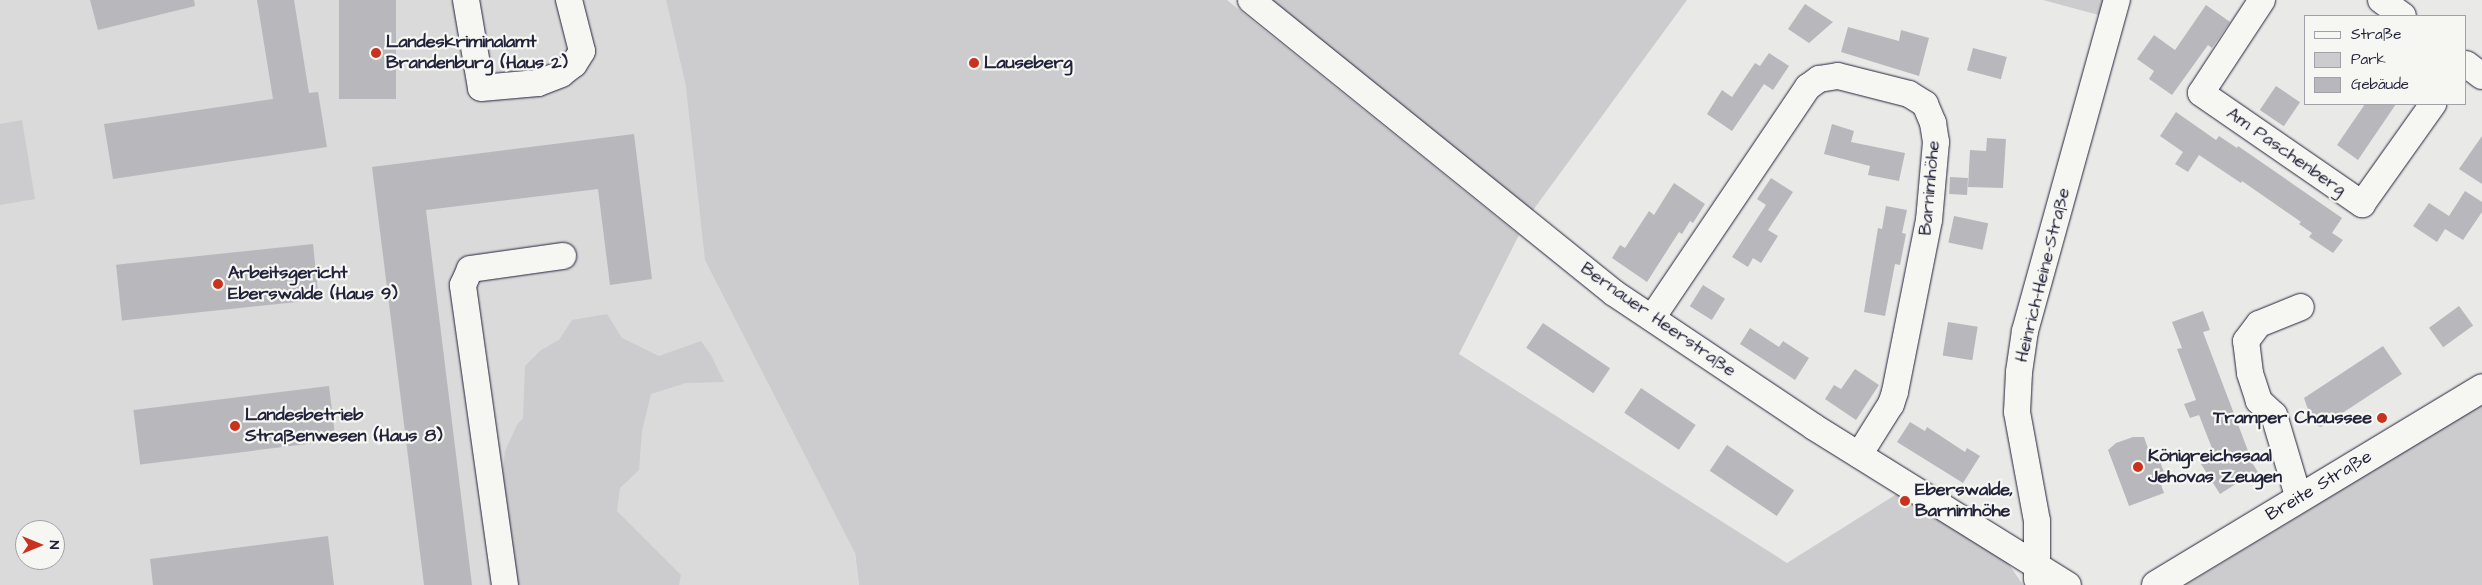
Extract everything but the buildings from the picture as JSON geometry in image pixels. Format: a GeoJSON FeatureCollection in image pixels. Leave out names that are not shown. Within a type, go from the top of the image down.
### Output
{"type":"FeatureCollection","features":[{"type":"Feature","properties":{"kind":"main road","name":"Breite Straße"},"geometry":{"type":"LineString","coordinates":[[2156,585],[2482,388]]}},
{"type":"Feature","properties":{"kind":"street"},"geometry":{"type":"LineString","coordinates":[[466,0],[480,88],[538,83],[561,74],[574,64],[582,51],[570,0]]}},
{"type":"Feature","properties":{"kind":"street","name":"Bernauer Heerstraße"},"geometry":{"type":"LineString","coordinates":[[1251,0],[1614,293],[2037,575],[2068,585]]}},
{"type":"Feature","properties":{"kind":"street","name":"Heinrich-Heine-Straße"},"geometry":{"type":"LineString","coordinates":[[2037,575],[2036,521],[2017,412],[2019,372],[2025,331],[2117,0]]}},
{"type":"Feature","properties":{"kind":"street","name":"Am Paschenberg"},"geometry":{"type":"LineString","coordinates":[[2262,0],[2201,93],[2362,204],[2431,105]]}},
{"type":"Feature","properties":{"kind":"street"},"geometry":{"type":"LineString","coordinates":[[2381,0],[2402,15]]}},
{"type":"Feature","properties":{"kind":"street"},"geometry":{"type":"LineString","coordinates":[[2467,65],[2482,76]]}},
{"type":"Feature","properties":{"kind":"street","name":"Barnimhöhe"},"geometry":{"type":"LineString","coordinates":[[1652,318],[1808,87],[1819,79],[1838,76],[1909,94],[1925,104],[1933,122],[1936,142],[1929,220],[1895,392],[1891,404],[1859,455]]}},
{"type":"Feature","properties":{"kind":"street"},"geometry":{"type":"LineString","coordinates":[[505,585],[463,285],[470,269],[563,256]]}},
{"type":"Feature","properties":{"kind":"street"},"geometry":{"type":"LineString","coordinates":[[2299,499],[2274,415],[2260,401],[2250,373],[2246,341],[2259,324],[2301,307]]}},
{"type":"Feature","properties":{"kind":"shaded area"},"geometry":{"type":"Polygon","coordinates":[[[0,0],[666,0],[686,87],[855,554],[859,585],[0,585],[0,0]]]}},
{"type":"Feature","properties":{"kind":"green space"},"geometry":{"type":"Polygon","coordinates":[[[666,0],[1227,0],[1519,235],[1459,354],[1787,563],[1900,492],[2006,560],[2023,585],[859,585],[855,553],[705,260],[686,87],[666,0]]]}},
{"type":"Feature","properties":{"kind":"green space"},"geometry":{"type":"Polygon","coordinates":[[[1269,0],[1687,0],[1528,217],[1269,0]]]}},
{"type":"Feature","properties":{"kind":"green space"},"geometry":{"type":"Polygon","coordinates":[[[2043,0],[2110,0],[2106,17],[2043,0]]]}},
{"type":"Feature","properties":{"kind":"green space"},"geometry":{"type":"Polygon","coordinates":[[[22,120],[35,199],[0,205],[0,124],[22,120]]]}},
{"type":"Feature","properties":{"kind":"green space"},"geometry":{"type":"Polygon","coordinates":[[[607,314],[622,338],[659,356],[701,341],[711,355],[724,382],[686,383],[651,394],[642,431],[639,470],[620,488],[617,511],[681,575],[679,585],[509,585],[500,493],[505,451],[517,425],[523,418],[525,366],[541,350],[559,340],[572,320],[607,314]]]}},
{"type":"Feature","properties":{"kind":"green space"},"geometry":{"type":"Polygon","coordinates":[[[2482,402],[2482,585],[2185,585],[2315,506],[2482,402]]]}},
{"type":"Feature","properties":{"kind":"place","name":"Landeskriminalamt Brandenburg (Haus 2)"},"geometry":{"type":"Point","coordinates":[376,53]}},
{"type":"Feature","properties":{"kind":"place","name":"Lauseberg"},"geometry":{"type":"Point","coordinates":[974,63]}},
{"type":"Feature","properties":{"kind":"place","name":"Arbeitsgericht Eberswalde (Haus 9)"},"geometry":{"type":"Point","coordinates":[218,284]}},
{"type":"Feature","properties":{"kind":"place","name":"Tramper Chaussee"},"geometry":{"type":"Point","coordinates":[2382,418]}},
{"type":"Feature","properties":{"kind":"place","name":"Landesbetrieb Straßenwesen (Haus 8)"},"geometry":{"type":"Point","coordinates":[235,426]}},
{"type":"Feature","properties":{"kind":"place","name":"Königreichssaal Jehovas Zeugen"},"geometry":{"type":"Point","coordinates":[2138,467]}},
{"type":"Feature","properties":{"kind":"place","name":"Eberswalde, Barnimhöhe"},"geometry":{"type":"Point","coordinates":[1905,501]}}]}
